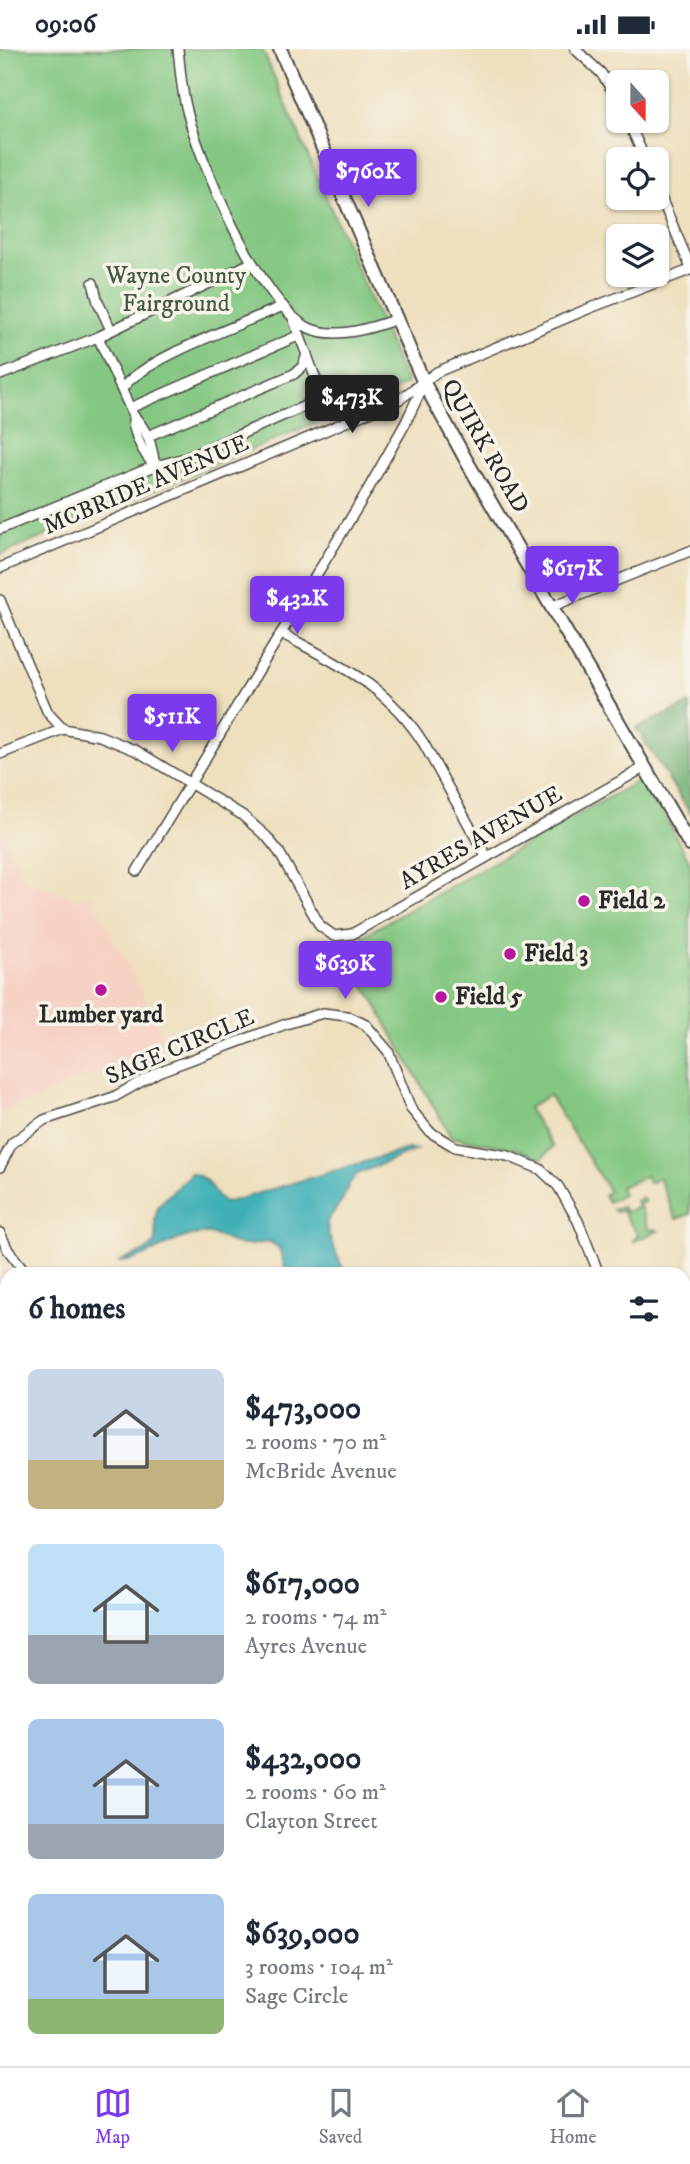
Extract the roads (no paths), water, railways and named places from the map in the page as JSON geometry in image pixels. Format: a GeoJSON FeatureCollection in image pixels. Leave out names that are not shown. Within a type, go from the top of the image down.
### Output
{"type":"FeatureCollection","features":[{"type":"Feature","properties":{"kind":"street"},"geometry":{"type":"LineString","coordinates":[[0,529],[155,466],[186,458],[304,406],[316,391],[317,382],[293,318],[251,263],[196,141],[184,101],[178,49]]}},
{"type":"Feature","properties":{"kind":"street","name":"QUIRK ROAD"},"geometry":{"type":"LineString","coordinates":[[280,49],[424,383],[690,845]]}},
{"type":"Feature","properties":{"kind":"street"},"geometry":{"type":"LineString","coordinates":[[575,49],[606,81]]}},
{"type":"Feature","properties":{"kind":"street"},"geometry":{"type":"LineString","coordinates":[[666,210],[690,268]]}},
{"type":"Feature","properties":{"kind":"street"},"geometry":{"type":"LineString","coordinates":[[0,375],[99,337],[251,263]]}},
{"type":"Feature","properties":{"kind":"street","name":"MCBRIDE AVENUE"},"geometry":{"type":"LineString","coordinates":[[2,568],[400,399],[437,372],[690,268]]}},
{"type":"Feature","properties":{"kind":"street"},"geometry":{"type":"LineString","coordinates":[[93,283],[98,302],[111,330]]}},
{"type":"Feature","properties":{"kind":"street"},"geometry":{"type":"LineString","coordinates":[[122,389],[129,378],[168,356],[283,306]]}},
{"type":"Feature","properties":{"kind":"street"},"geometry":{"type":"LineString","coordinates":[[293,318],[315,331],[335,333],[382,325],[397,319]]}},
{"type":"Feature","properties":{"kind":"street"},"geometry":{"type":"LineString","coordinates":[[132,412],[300,335]]}},
{"type":"Feature","properties":{"kind":"street"},"geometry":{"type":"LineString","coordinates":[[99,337],[132,412],[143,426],[152,445],[155,466]]}},
{"type":"Feature","properties":{"kind":"street"},"geometry":{"type":"LineString","coordinates":[[148,436],[294,374],[303,366],[307,354]]}},
{"type":"Feature","properties":{"kind":"street"},"geometry":{"type":"LineString","coordinates":[[137,871],[366,493],[405,424],[424,383]]}},
{"type":"Feature","properties":{"kind":"street"},"geometry":{"type":"LineString","coordinates":[[132,412],[132,425],[147,458],[155,466]]}},
{"type":"Feature","properties":{"kind":"street"},"geometry":{"type":"LineString","coordinates":[[553,606],[690,551]]}},
{"type":"Feature","properties":{"kind":"street"},"geometry":{"type":"LineString","coordinates":[[0,600],[48,713],[63,729]]}},
{"type":"Feature","properties":{"kind":"street"},"geometry":{"type":"LineString","coordinates":[[281,633],[356,673],[390,700],[424,744],[486,856]]}},
{"type":"Feature","properties":{"kind":"street"},"geometry":{"type":"LineString","coordinates":[[0,754],[63,729],[100,736],[128,747],[191,782]]}},
{"type":"Feature","properties":{"kind":"street","name":"AYRES AVENUE"},"geometry":{"type":"LineString","coordinates":[[191,782],[242,815],[267,837],[290,869],[320,926],[334,936],[352,934],[645,767]]}},
{"type":"Feature","properties":{"kind":"street","name":"SAGE CIRCLE"},"geometry":{"type":"LineString","coordinates":[[0,1167],[12,1143],[44,1120],[114,1097],[158,1072],[286,1024],[323,1013],[347,1016],[366,1025],[388,1051],[411,1109],[430,1132],[455,1147],[509,1156],[540,1169],[558,1186],[578,1220],[596,1267]]}},
{"type":"Feature","properties":{"kind":"street"},"geometry":{"type":"LineString","coordinates":[[0,1233],[22,1267]]}},
{"type":"Feature","properties":{"kind":"water"},"geometry":{"type":"Polygon","coordinates":[[[408,1149],[416,1150],[357,1174],[349,1184],[342,1201],[327,1221],[328,1234],[342,1267],[285,1267],[279,1248],[271,1242],[243,1245],[207,1234],[180,1239],[140,1257],[118,1262],[146,1251],[156,1243],[155,1220],[158,1206],[191,1173],[205,1180],[225,1203],[408,1149]]]}},
{"type":"Feature","properties":{"kind":"place","name":"Field 2"},"geometry":{"type":"Point","coordinates":[584,901]}},
{"type":"Feature","properties":{"kind":"place","name":"Field 3"},"geometry":{"type":"Point","coordinates":[510,954]}},
{"type":"Feature","properties":{"kind":"place","name":"Lumber yard"},"geometry":{"type":"Point","coordinates":[101,990]}},
{"type":"Feature","properties":{"kind":"place","name":"Field 5"},"geometry":{"type":"Point","coordinates":[441,997]}},
{"type":"Feature","properties":{"kind":"park label","name":"Wayne County Fairground"},"geometry":{"type":"Point","coordinates":[176,290]}}]}
